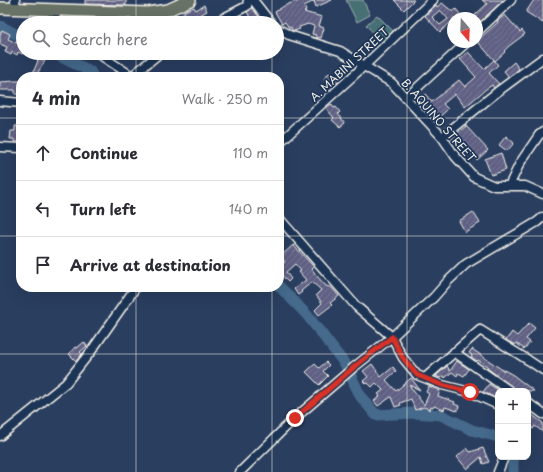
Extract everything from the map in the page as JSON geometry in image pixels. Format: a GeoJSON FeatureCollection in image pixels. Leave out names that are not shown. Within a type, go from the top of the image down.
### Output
{"type":"FeatureCollection","features":[{"type":"Feature","properties":{"kind":"main road"},"geometry":{"type":"LineString","coordinates":[[0,8],[15,4],[48,9],[148,13],[168,10],[190,0]]}},
{"type":"Feature","properties":{"kind":"street"},"geometry":{"type":"LineString","coordinates":[[228,16],[247,6],[248,0]]}},
{"type":"Feature","properties":{"kind":"street"},"geometry":{"type":"LineString","coordinates":[[253,0],[266,16]]}},
{"type":"Feature","properties":{"kind":"street","name":"A. MABINI STREET"},"geometry":{"type":"LineString","coordinates":[[284,138],[364,66],[433,0]]}},
{"type":"Feature","properties":{"kind":"street"},"geometry":{"type":"LineString","coordinates":[[483,26],[511,0]]}},
{"type":"Feature","properties":{"kind":"street"},"geometry":{"type":"LineString","coordinates":[[48,9],[54,16]]}},
{"type":"Feature","properties":{"kind":"street","name":"B. AQUINO STREET"},"geometry":{"type":"LineString","coordinates":[[284,32],[340,51],[392,83],[442,137],[455,156],[474,177],[494,186],[525,186],[543,194]]}},
{"type":"Feature","properties":{"kind":"street"},"geometry":{"type":"LineString","coordinates":[[406,98],[460,48]]}},
{"type":"Feature","properties":{"kind":"street"},"geometry":{"type":"LineString","coordinates":[[442,137],[497,92],[543,58]]}},
{"type":"Feature","properties":{"kind":"street"},"geometry":{"type":"LineString","coordinates":[[108,60],[126,72]]}},
{"type":"Feature","properties":{"kind":"street"},"geometry":{"type":"LineString","coordinates":[[139,72],[152,60]]}},
{"type":"Feature","properties":{"kind":"street"},"geometry":{"type":"LineString","coordinates":[[0,101],[16,103]]}},
{"type":"Feature","properties":{"kind":"street"},"geometry":{"type":"LineString","coordinates":[[509,186],[520,163],[539,135],[543,132]]}},
{"type":"Feature","properties":{"kind":"street"},"geometry":{"type":"LineString","coordinates":[[0,147],[16,148]]}},
{"type":"Feature","properties":{"kind":"street"},"geometry":{"type":"LineString","coordinates":[[240,472],[295,418],[353,368],[392,337],[466,264],[543,217]]}},
{"type":"Feature","properties":{"kind":"street"},"geometry":{"type":"LineString","coordinates":[[284,224],[356,306],[392,337],[403,358],[417,375],[442,385],[470,392],[495,404]]}},
{"type":"Feature","properties":{"kind":"street"},"geometry":{"type":"LineString","coordinates":[[0,436],[66,383],[92,350],[133,292]]}},
{"type":"Feature","properties":{"kind":"street"},"geometry":{"type":"LineString","coordinates":[[425,378],[480,330],[543,370]]}},
{"type":"Feature","properties":{"kind":"street"},"geometry":{"type":"LineString","coordinates":[[454,352],[506,388]]}},
{"type":"Feature","properties":{"kind":"street"},"geometry":{"type":"LineString","coordinates":[[531,406],[543,414]]}},
{"type":"Feature","properties":{"kind":"street"},"geometry":{"type":"LineString","coordinates":[[498,472],[503,460]]}},
{"type":"Feature","properties":{"kind":"green space"},"geometry":{"type":"Polygon","coordinates":[[[346,0],[363,0],[370,15],[357,22],[346,0]]]}},
{"type":"Feature","properties":{"kind":"green space"},"geometry":{"type":"Polygon","coordinates":[[[377,15],[393,31],[382,42],[366,25],[377,15]]]}},
{"type":"Feature","properties":{"kind":"building"},"geometry":{"type":"Polygon","coordinates":[[[85,0],[126,0],[126,5],[85,4],[85,0]]]}},
{"type":"Feature","properties":{"kind":"building"},"geometry":{"type":"Polygon","coordinates":[[[301,0],[332,0],[316,7],[314,1],[304,6],[306,11],[304,12],[322,17],[319,26],[324,28],[321,38],[315,37],[316,35],[312,34],[314,26],[308,24],[299,27],[300,29],[294,31],[284,23],[284,16],[277,16],[275,12],[284,6],[301,0]]]}},
{"type":"Feature","properties":{"kind":"building"},"geometry":{"type":"Polygon","coordinates":[[[394,0],[414,0],[404,10],[394,0]]]}},
{"type":"Feature","properties":{"kind":"building"},"geometry":{"type":"Polygon","coordinates":[[[482,0],[503,0],[483,19],[483,12],[478,12],[487,4],[482,0]]]}},
{"type":"Feature","properties":{"kind":"building"},"geometry":{"type":"Polygon","coordinates":[[[534,0],[543,0],[543,23],[526,12],[534,0]]]}},
{"type":"Feature","properties":{"kind":"building"},"geometry":{"type":"Polygon","coordinates":[[[442,3],[453,12],[447,12],[447,18],[440,10],[432,17],[440,25],[447,20],[447,26],[440,32],[425,16],[436,5],[437,7],[442,3]]]}},
{"type":"Feature","properties":{"kind":"building"},"geometry":{"type":"Polygon","coordinates":[[[204,5],[207,11],[198,16],[178,16],[184,14],[184,11],[194,7],[196,10],[204,5]]]}},
{"type":"Feature","properties":{"kind":"building"},"geometry":{"type":"Polygon","coordinates":[[[252,8],[258,16],[249,16],[247,12],[252,8]]]}},
{"type":"Feature","properties":{"kind":"building"},"geometry":{"type":"Polygon","coordinates":[[[505,15],[520,32],[522,30],[525,34],[509,46],[495,61],[483,48],[483,36],[498,22],[497,21],[505,15]]]}},
{"type":"Feature","properties":{"kind":"building"},"geometry":{"type":"Polygon","coordinates":[[[2,30],[10,34],[8,39],[16,43],[16,54],[12,52],[11,55],[5,52],[7,47],[0,44],[0,34],[2,30]]]}},
{"type":"Feature","properties":{"kind":"building"},"geometry":{"type":"Polygon","coordinates":[[[468,52],[484,69],[494,60],[498,65],[489,73],[499,84],[494,88],[492,85],[486,89],[465,107],[455,94],[443,104],[448,109],[437,119],[419,99],[425,94],[432,102],[459,80],[465,87],[476,77],[460,59],[468,52]]]}},
{"type":"Feature","properties":{"kind":"building"},"geometry":{"type":"Polygon","coordinates":[[[38,60],[45,61],[38,72],[33,72],[38,60]]]}},
{"type":"Feature","properties":{"kind":"building"},"geometry":{"type":"Polygon","coordinates":[[[514,62],[519,69],[509,77],[504,71],[514,62]]]}},
{"type":"Feature","properties":{"kind":"building"},"geometry":{"type":"Polygon","coordinates":[[[329,73],[341,80],[332,87],[324,79],[329,73]]]}},
{"type":"Feature","properties":{"kind":"building"},"geometry":{"type":"Polygon","coordinates":[[[16,81],[16,94],[15,90],[0,90],[0,82],[16,81]]]}},
{"type":"Feature","properties":{"kind":"building"},"geometry":{"type":"Polygon","coordinates":[[[331,104],[340,112],[338,114],[345,123],[340,127],[332,120],[334,118],[326,108],[331,104]]]}},
{"type":"Feature","properties":{"kind":"building"},"geometry":{"type":"Polygon","coordinates":[[[16,126],[16,142],[14,142],[14,139],[10,139],[11,131],[15,131],[16,126]]]}},
{"type":"Feature","properties":{"kind":"building"},"geometry":{"type":"Polygon","coordinates":[[[466,126],[488,150],[477,160],[460,140],[456,143],[451,138],[466,126]]]}},
{"type":"Feature","properties":{"kind":"building"},"geometry":{"type":"Polygon","coordinates":[[[506,136],[514,143],[507,151],[499,145],[506,136]]]}},
{"type":"Feature","properties":{"kind":"building"},"geometry":{"type":"Polygon","coordinates":[[[501,153],[506,170],[491,175],[485,159],[501,153]]]}},
{"type":"Feature","properties":{"kind":"building"},"geometry":{"type":"Polygon","coordinates":[[[473,212],[480,223],[465,232],[459,221],[473,212]]]}},
{"type":"Feature","properties":{"kind":"building"},"geometry":{"type":"Polygon","coordinates":[[[293,245],[314,267],[312,269],[325,285],[328,287],[330,286],[339,296],[330,303],[332,305],[319,315],[315,310],[322,303],[316,295],[321,290],[312,282],[298,295],[294,289],[306,280],[299,272],[301,271],[295,264],[286,272],[291,279],[288,282],[284,278],[284,253],[293,245]]]}},
{"type":"Feature","properties":{"kind":"building"},"geometry":{"type":"Polygon","coordinates":[[[529,323],[535,328],[526,339],[530,342],[524,349],[516,343],[515,345],[506,340],[512,332],[517,336],[529,323]]]}},
{"type":"Feature","properties":{"kind":"building"},"geometry":{"type":"Polygon","coordinates":[[[84,342],[87,346],[80,352],[82,354],[76,361],[69,354],[75,347],[77,348],[84,342]]]}},
{"type":"Feature","properties":{"kind":"building"},"geometry":{"type":"Polygon","coordinates":[[[472,349],[504,371],[513,375],[530,388],[514,388],[487,368],[488,367],[471,357],[472,355],[469,353],[472,349]]]}},
{"type":"Feature","properties":{"kind":"building"},"geometry":{"type":"Polygon","coordinates":[[[457,361],[469,369],[464,376],[458,373],[457,376],[452,372],[445,378],[444,376],[440,378],[436,376],[447,366],[450,371],[457,361]]]}},
{"type":"Feature","properties":{"kind":"building"},"geometry":{"type":"Polygon","coordinates":[[[326,362],[329,365],[323,371],[328,376],[319,385],[306,372],[315,364],[319,368],[326,362]]]}},
{"type":"Feature","properties":{"kind":"building"},"geometry":{"type":"Polygon","coordinates":[[[372,364],[381,377],[393,367],[396,371],[386,380],[396,391],[411,378],[420,390],[409,385],[424,405],[429,394],[426,392],[429,386],[440,391],[438,396],[455,402],[454,404],[459,406],[457,411],[445,407],[444,410],[434,406],[433,408],[431,407],[430,410],[424,407],[415,410],[411,399],[400,403],[401,405],[395,407],[391,397],[378,406],[374,401],[380,396],[378,394],[383,390],[376,383],[372,387],[363,381],[368,377],[363,371],[372,364]]]}},
{"type":"Feature","properties":{"kind":"building"},"geometry":{"type":"Polygon","coordinates":[[[489,384],[495,388],[495,398],[483,392],[489,384]]]}},
{"type":"Feature","properties":{"kind":"building"},"geometry":{"type":"Polygon","coordinates":[[[532,415],[543,423],[543,432],[535,426],[533,429],[531,428],[532,415]]]}},
{"type":"Feature","properties":{"kind":"building"},"geometry":{"type":"Polygon","coordinates":[[[467,448],[470,452],[483,448],[489,462],[483,464],[481,457],[467,469],[457,457],[467,448]]]}},
{"type":"Feature","properties":{"kind":"waterway"},"geometry":{"type":"LineString","coordinates":[[0,26],[16,34]]}},
{"type":"Feature","properties":{"kind":"waterway"},"geometry":{"type":"LineString","coordinates":[[67,60],[90,72]]}},
{"type":"Feature","properties":{"kind":"waterway"},"geometry":{"type":"LineString","coordinates":[[284,291],[307,315],[345,364],[361,397],[376,415],[414,413],[441,415],[472,430],[495,436]]}},
{"type":"Feature","properties":{"kind":"waterway"},"geometry":{"type":"LineString","coordinates":[[513,460],[513,472]]}},
{"type":"Feature","properties":{"kind":"route"},"geometry":{"type":"LineString","coordinates":[[295,418],[353,368],[392,337],[403,358],[417,375],[442,385],[470,392]]}}]}
